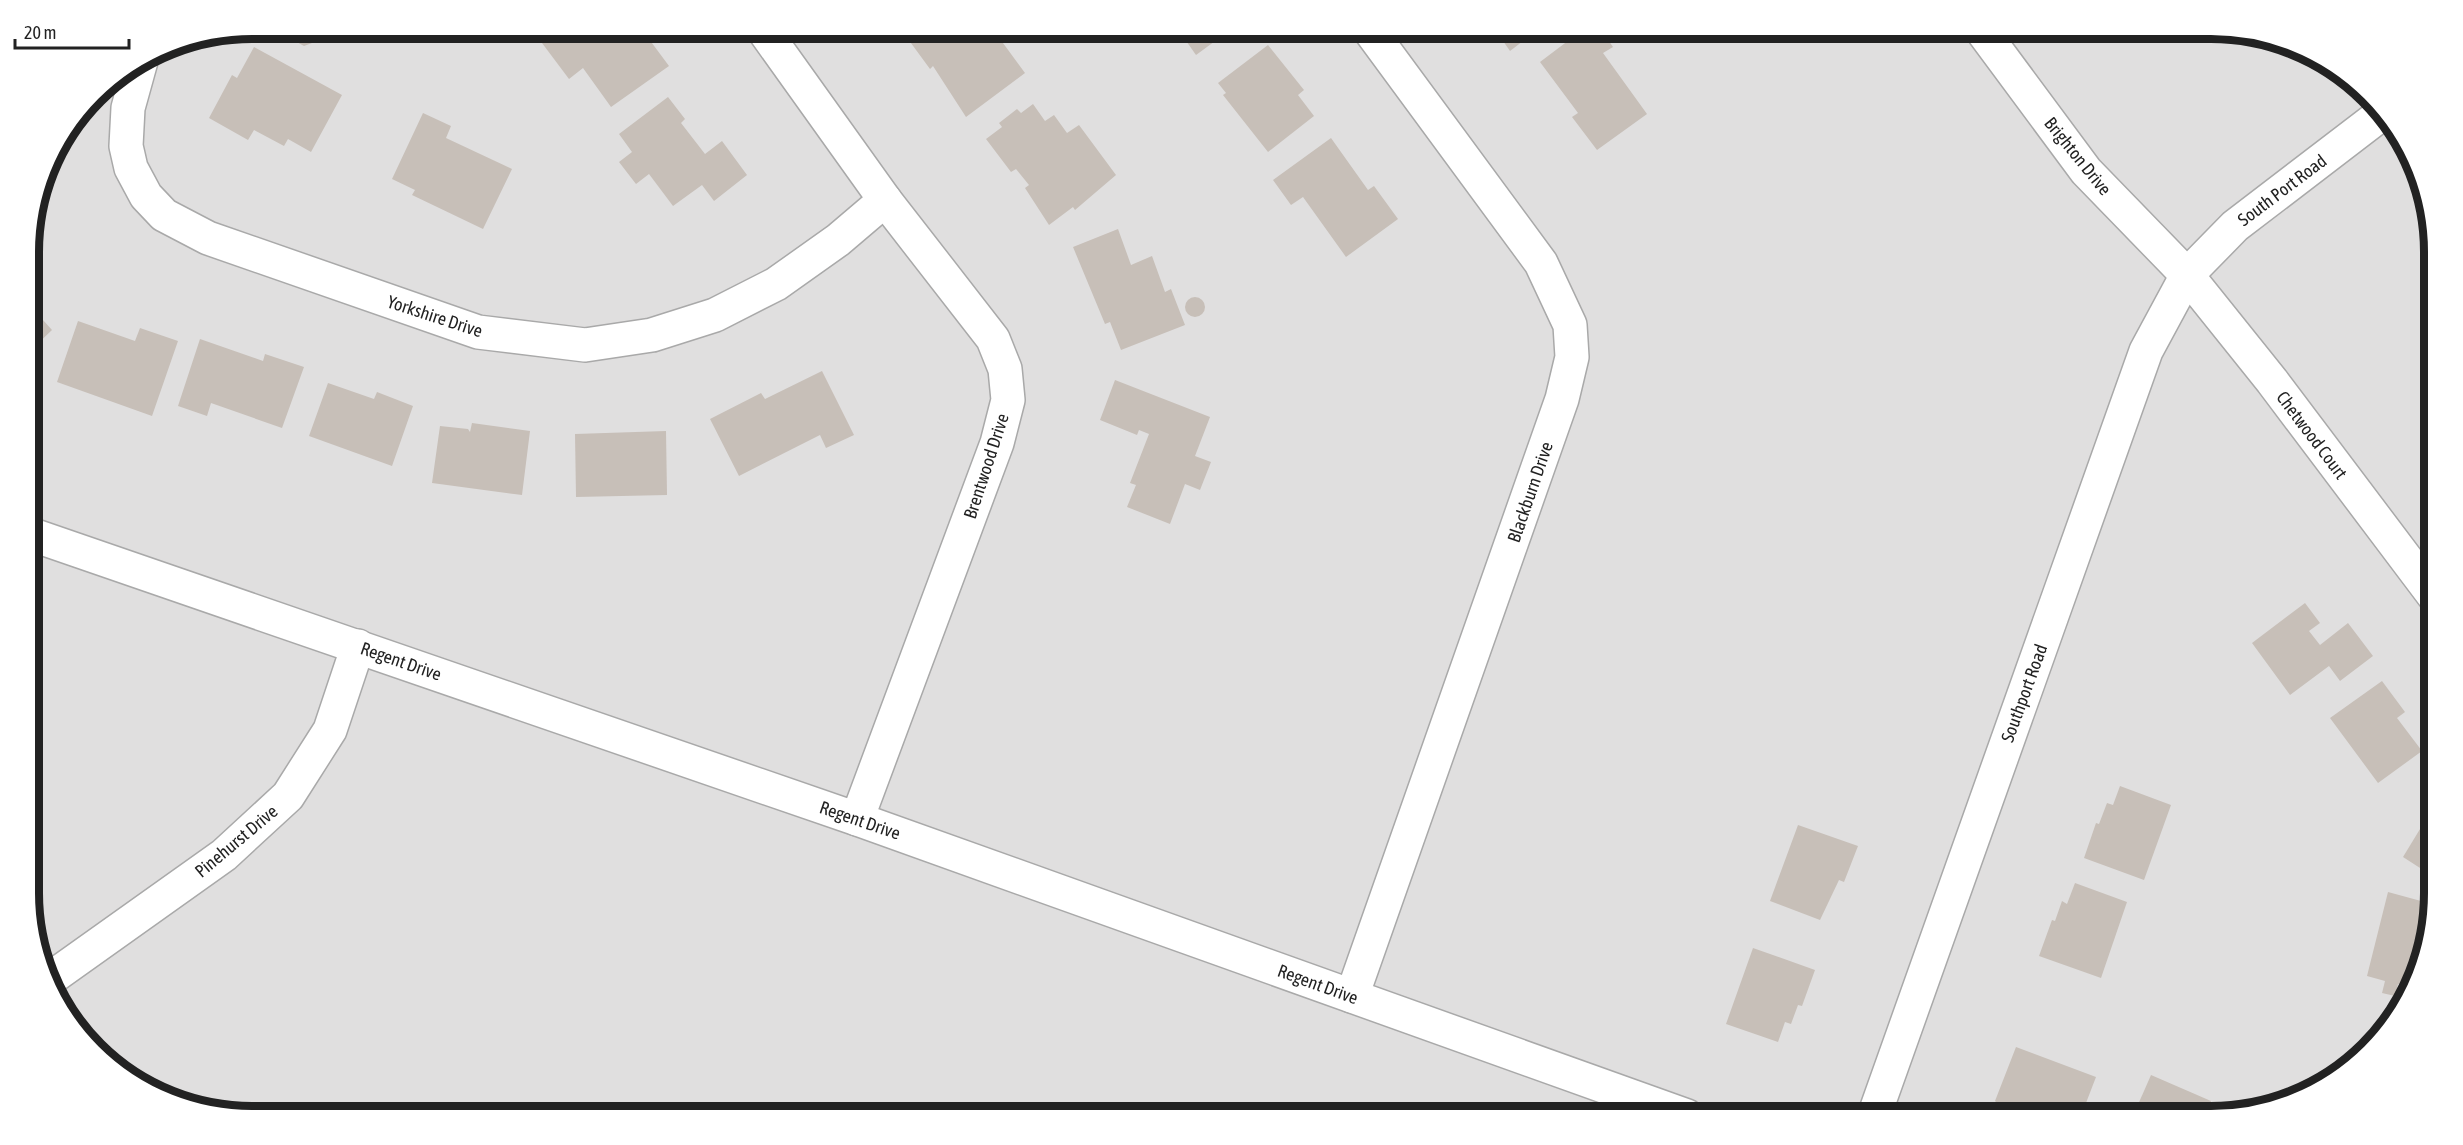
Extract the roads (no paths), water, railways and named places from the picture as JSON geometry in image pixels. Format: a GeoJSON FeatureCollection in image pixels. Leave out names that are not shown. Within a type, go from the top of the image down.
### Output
{"type":"FeatureCollection","features":[{"type":"Feature","properties":{"kind":"street","name":"Brentwood Drive"},"geometry":{"type":"LineString","coordinates":[[770,39],[885,201],[993,339],[1005,369],[1008,400],[997,443],[857,819]]}},
{"type":"Feature","properties":{"kind":"street","name":"Blackburn Drive"},"geometry":{"type":"LineString","coordinates":[[1352,996],[1562,399],[1572,357],[1570,325],[1541,263],[1376,39]]}},
{"type":"Feature","properties":{"kind":"street","name":"Brighton Drive"},"geometry":{"type":"LineString","coordinates":[[1988,39],[2086,171],[2187,275]]}},
{"type":"Feature","properties":{"kind":"street","name":"Yorkshire Drive"},"geometry":{"type":"LineString","coordinates":[[138,73],[128,108],[126,146],[131,168],[146,196],[164,215],[208,238],[478,332],[585,345],[652,335],[715,315],[776,284],[838,240],[885,201]]}},
{"type":"Feature","properties":{"kind":"street","name":"South Port Road"},"geometry":{"type":"LineString","coordinates":[[2187,275],[2235,225],[2376,118]]}},
{"type":"Feature","properties":{"kind":"street","name":"Chetwood Court"},"geometry":{"type":"LineString","coordinates":[[2187,275],[2272,381],[2424,583]]}},
{"type":"Feature","properties":{"kind":"street","name":"Southport Road"},"geometry":{"type":"LineString","coordinates":[[1878,1106],[2146,351],[2187,275]]}},
{"type":"Feature","properties":{"kind":"street","name":"Regent Drive"},"geometry":{"type":"LineString","coordinates":[[39,537],[857,819],[1659,1106]]}},
{"type":"Feature","properties":{"kind":"street","name":"Pinehurst Drive"},"geometry":{"type":"LineString","coordinates":[[55,975],[224,855],[288,796],[330,730],[358,646]]}}]}
